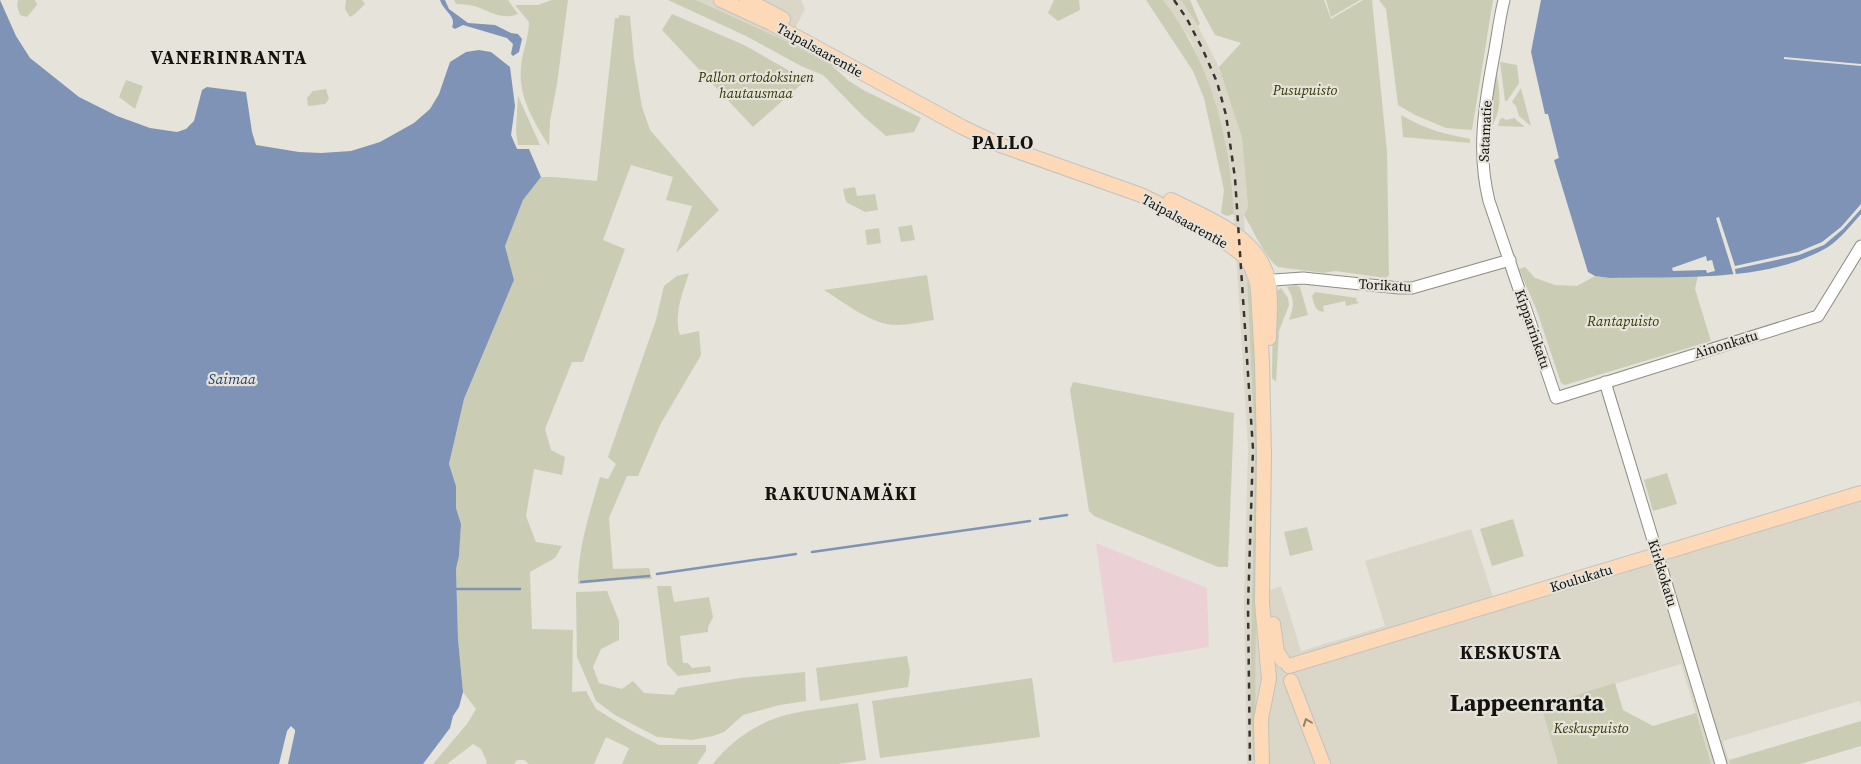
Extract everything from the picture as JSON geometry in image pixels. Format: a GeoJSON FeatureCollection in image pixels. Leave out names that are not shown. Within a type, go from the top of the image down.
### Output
{"type":"FeatureCollection","features":[{"type":"Feature","properties":{"kind":"main road","name":"Taipalsaarentie"},"geometry":{"type":"LineString","coordinates":[[721,0],[771,23],[962,127],[1000,145],[1141,195],[1160,204],[1202,228],[1244,256],[1263,281],[1271,447],[1270,578],[1274,635],[1277,652],[1291,669],[1322,764]]}},
{"type":"Feature","properties":{"kind":"main road","name":"Taipalsaarentie"},"geometry":{"type":"LineString","coordinates":[[747,0],[1003,139],[1144,188],[1214,222],[1232,232],[1248,245],[1264,267],[1262,603],[1268,674],[1261,719],[1262,764]]}},
{"type":"Feature","properties":{"kind":"main road","name":"Koulukatu"},"geometry":{"type":"LineString","coordinates":[[1291,669],[1861,493]]}},
{"type":"Feature","properties":{"kind":"main road"},"geometry":{"type":"LineString","coordinates":[[1276,662],[1291,669],[1285,685],[1279,686],[1268,674],[1276,662]]}},
{"type":"Feature","properties":{"kind":"street","name":"Satamatie"},"geometry":{"type":"LineString","coordinates":[[1504,0],[1485,101],[1482,142],[1484,182],[1510,260]]}},
{"type":"Feature","properties":{"kind":"street","name":"Ainonkatu"},"geometry":{"type":"LineString","coordinates":[[1556,398],[1818,316],[1861,246]]}},
{"type":"Feature","properties":{"kind":"street","name":"Torikatu"},"geometry":{"type":"LineString","coordinates":[[1263,281],[1303,278],[1412,288],[1510,260]]}},
{"type":"Feature","properties":{"kind":"street","name":"Kipparinkatu"},"geometry":{"type":"LineString","coordinates":[[1510,260],[1556,398]]}},
{"type":"Feature","properties":{"kind":"street","name":"Kirkkokatu"},"geometry":{"type":"LineString","coordinates":[[1605,382],[1721,764]]}},
{"type":"Feature","properties":{"kind":"shaded area"},"geometry":{"type":"Polygon","coordinates":[[[696,0],[801,0],[805,9],[788,42],[696,0]]]}},
{"type":"Feature","properties":{"kind":"shaded area"},"geometry":{"type":"Polygon","coordinates":[[[1163,0],[1181,0],[1198,26],[1219,67],[1242,138],[1248,207],[1244,215],[1255,450],[1250,693],[1253,760],[1256,595],[1281,586],[1301,651],[1385,626],[1365,561],[1471,529],[1495,603],[1861,493],[1861,707],[1859,701],[1723,741],[1730,764],[1711,764],[1681,664],[1541,706],[1558,764],[1247,764],[1244,603],[1248,448],[1232,185],[1224,136],[1214,98],[1191,40],[1163,0]]]}},
{"type":"Feature","properties":{"kind":"shaded area"},"geometry":{"type":"Polygon","coordinates":[[[1096,543],[1207,588],[1209,647],[1113,663],[1096,543]]]}},
{"type":"Feature","properties":{"kind":"green space"},"geometry":{"type":"Polygon","coordinates":[[[18,0],[35,0],[37,5],[27,17],[20,15],[17,6],[18,0]]]}},
{"type":"Feature","properties":{"kind":"green space"},"geometry":{"type":"Polygon","coordinates":[[[346,0],[362,0],[365,4],[350,17],[345,9],[346,0]]]}},
{"type":"Feature","properties":{"kind":"green space"},"geometry":{"type":"Polygon","coordinates":[[[454,0],[508,0],[518,14],[513,16],[498,15],[474,6],[456,4],[454,0]]]}},
{"type":"Feature","properties":{"kind":"green space"},"geometry":{"type":"Polygon","coordinates":[[[552,0],[568,0],[550,121],[549,146],[528,109],[522,89],[521,67],[529,22],[515,5],[538,5],[552,0]]]}},
{"type":"Feature","properties":{"kind":"green space"},"geometry":{"type":"Polygon","coordinates":[[[668,0],[696,0],[788,42],[831,65],[849,81],[865,91],[921,118],[914,132],[886,136],[863,116],[823,75],[803,67],[746,36],[668,0]]]}},
{"type":"Feature","properties":{"kind":"green space"},"geometry":{"type":"Polygon","coordinates":[[[1054,0],[1079,0],[1080,10],[1058,21],[1048,13],[1054,0]]]}},
{"type":"Feature","properties":{"kind":"green space"},"geometry":{"type":"Polygon","coordinates":[[[1146,0],[1163,0],[1180,24],[1206,75],[1215,101],[1228,157],[1234,214],[1227,216],[1221,213],[1224,190],[1204,98],[1193,71],[1146,0]]]}},
{"type":"Feature","properties":{"kind":"green space"},"geometry":{"type":"Polygon","coordinates":[[[1181,0],[1190,0],[1200,24],[1198,26],[1181,0]]]}},
{"type":"Feature","properties":{"kind":"green space","name":"Pusupuisto"},"geometry":{"type":"Polygon","coordinates":[[[1196,0],[1324,0],[1331,19],[1363,0],[1372,0],[1387,152],[1389,275],[1386,278],[1335,271],[1324,273],[1278,267],[1273,263],[1244,215],[1248,207],[1242,138],[1219,67],[1241,43],[1215,35],[1196,0]]]}},
{"type":"Feature","properties":{"kind":"green space"},"geometry":{"type":"Polygon","coordinates":[[[1326,0],[1360,0],[1331,17],[1326,0]]]}},
{"type":"Feature","properties":{"kind":"green space"},"geometry":{"type":"Polygon","coordinates":[[[1379,0],[1493,0],[1472,130],[1446,128],[1415,115],[1398,105],[1386,9],[1379,0]]]}},
{"type":"Feature","properties":{"kind":"green space","name":"Pallon ortodoksinen hautausmaa"},"geometry":{"type":"Polygon","coordinates":[[[672,14],[744,45],[806,80],[753,127],[662,30],[672,14]]]}},
{"type":"Feature","properties":{"kind":"green space"},"geometry":{"type":"Polygon","coordinates":[[[619,15],[630,16],[634,59],[642,107],[650,130],[719,210],[676,253],[692,206],[666,200],[673,177],[631,165],[603,240],[625,249],[583,362],[572,362],[545,429],[551,450],[565,457],[562,475],[534,469],[526,516],[536,542],[562,546],[555,558],[530,572],[532,629],[573,630],[572,692],[586,691],[596,709],[659,745],[706,745],[706,751],[697,764],[622,764],[629,748],[606,737],[594,764],[529,764],[524,760],[517,760],[514,764],[486,764],[487,762],[481,749],[473,744],[447,764],[433,764],[467,724],[476,709],[463,692],[458,639],[456,569],[459,556],[461,524],[456,508],[456,486],[449,464],[464,399],[514,280],[505,246],[523,200],[541,177],[597,181],[615,18],[619,18],[619,15]]]}},
{"type":"Feature","properties":{"kind":"green space"},"geometry":{"type":"Polygon","coordinates":[[[1500,62],[1517,65],[1519,83],[1507,101],[1505,101],[1500,62]]]}},
{"type":"Feature","properties":{"kind":"green space"},"geometry":{"type":"Polygon","coordinates":[[[1496,67],[1500,98],[1498,113],[1491,128],[1487,129],[1496,67]]]}},
{"type":"Feature","properties":{"kind":"green space"},"geometry":{"type":"Polygon","coordinates":[[[126,80],[143,86],[135,109],[119,97],[126,80]]]}},
{"type":"Feature","properties":{"kind":"green space"},"geometry":{"type":"Polygon","coordinates":[[[1521,88],[1531,126],[1519,116],[1516,106],[1512,102],[1521,88]]]}},
{"type":"Feature","properties":{"kind":"green space"},"geometry":{"type":"Polygon","coordinates":[[[326,89],[329,99],[325,104],[308,106],[307,98],[313,91],[326,89]]]}},
{"type":"Feature","properties":{"kind":"green space"},"geometry":{"type":"Polygon","coordinates":[[[518,96],[540,145],[518,145],[516,131],[518,96]]]}},
{"type":"Feature","properties":{"kind":"green space"},"geometry":{"type":"Polygon","coordinates":[[[1401,115],[1435,130],[1470,139],[1470,143],[1403,137],[1401,115]]]}},
{"type":"Feature","properties":{"kind":"green space"},"geometry":{"type":"Polygon","coordinates":[[[1514,118],[1525,127],[1498,126],[1500,119],[1506,120],[1514,118]]]}},
{"type":"Feature","properties":{"kind":"green space"},"geometry":{"type":"Polygon","coordinates":[[[855,187],[857,196],[875,194],[878,210],[865,212],[846,202],[843,189],[855,187]]]}},
{"type":"Feature","properties":{"kind":"green space"},"geometry":{"type":"Polygon","coordinates":[[[912,225],[915,240],[901,242],[898,227],[912,225]]]}},
{"type":"Feature","properties":{"kind":"green space"},"geometry":{"type":"Polygon","coordinates":[[[879,228],[881,243],[867,245],[865,230],[879,228]]]}},
{"type":"Feature","properties":{"kind":"green space","name":"Rantapuisto"},"geometry":{"type":"Polygon","coordinates":[[[1525,267],[1535,278],[1555,285],[1577,286],[1595,276],[1610,278],[1698,275],[1695,289],[1711,341],[1565,385],[1561,383],[1537,311],[1519,269],[1525,267]]]}},
{"type":"Feature","properties":{"kind":"green space"},"geometry":{"type":"Polygon","coordinates":[[[689,273],[678,312],[678,327],[680,335],[699,331],[701,355],[660,425],[638,476],[627,476],[609,518],[613,569],[649,568],[652,579],[578,584],[582,543],[592,503],[600,477],[608,479],[616,464],[608,457],[656,320],[664,286],[677,276],[689,273]]]}},
{"type":"Feature","properties":{"kind":"green space"},"geometry":{"type":"Polygon","coordinates":[[[927,275],[934,320],[911,324],[893,325],[871,319],[824,290],[927,275]]]}},
{"type":"Feature","properties":{"kind":"green space"},"geometry":{"type":"Polygon","coordinates":[[[1247,279],[1252,291],[1259,459],[1256,656],[1257,759],[1253,760],[1250,693],[1255,450],[1247,279]]]}},
{"type":"Feature","properties":{"kind":"green space"},"geometry":{"type":"Polygon","coordinates":[[[1296,285],[1300,287],[1308,315],[1289,320],[1293,303],[1287,287],[1296,285]]]}},
{"type":"Feature","properties":{"kind":"green space"},"geometry":{"type":"Polygon","coordinates":[[[1281,288],[1288,298],[1289,305],[1279,331],[1276,382],[1272,378],[1273,299],[1281,288]]]}},
{"type":"Feature","properties":{"kind":"green space"},"geometry":{"type":"Polygon","coordinates":[[[1315,292],[1357,298],[1356,300],[1359,303],[1346,306],[1345,301],[1323,306],[1324,312],[1321,312],[1315,307],[1313,301],[1312,296],[1315,292]]]}},
{"type":"Feature","properties":{"kind":"green space"},"geometry":{"type":"Polygon","coordinates":[[[1073,382],[1234,413],[1228,567],[1218,567],[1094,516],[1089,511],[1070,390],[1073,382]]]}},
{"type":"Feature","properties":{"kind":"green space"},"geometry":{"type":"Polygon","coordinates":[[[1667,473],[1677,504],[1653,511],[1644,480],[1667,473]]]}},
{"type":"Feature","properties":{"kind":"green space"},"geometry":{"type":"Polygon","coordinates":[[[1513,519],[1524,556],[1492,566],[1480,529],[1513,519]]]}},
{"type":"Feature","properties":{"kind":"green space"},"geometry":{"type":"Polygon","coordinates":[[[1307,527],[1313,550],[1290,556],[1284,532],[1307,527]]]}},
{"type":"Feature","properties":{"kind":"green space"},"geometry":{"type":"Polygon","coordinates":[[[657,586],[671,586],[674,602],[709,597],[713,617],[708,627],[708,632],[680,636],[683,663],[688,663],[692,668],[710,666],[711,672],[678,676],[667,664],[657,586]]]}},
{"type":"Feature","properties":{"kind":"green space"},"geometry":{"type":"Polygon","coordinates":[[[607,591],[619,621],[619,640],[601,649],[593,667],[599,683],[622,689],[633,681],[644,693],[674,695],[678,688],[740,678],[805,672],[806,701],[780,705],[743,715],[724,732],[692,740],[657,737],[615,715],[596,701],[577,657],[576,592],[607,591]]]}},
{"type":"Feature","properties":{"kind":"green space"},"geometry":{"type":"Polygon","coordinates":[[[907,656],[910,672],[908,687],[820,701],[816,668],[907,656]]]}},
{"type":"Feature","properties":{"kind":"green space"},"geometry":{"type":"Polygon","coordinates":[[[1032,678],[1040,737],[880,758],[872,701],[1032,678]]]}},
{"type":"Feature","properties":{"kind":"green space","name":"Keskuspuisto"},"geometry":{"type":"Polygon","coordinates":[[[1615,683],[1623,710],[1653,726],[1696,713],[1711,764],[1558,764],[1541,706],[1615,683]]]}},
{"type":"Feature","properties":{"kind":"green space"},"geometry":{"type":"Polygon","coordinates":[[[858,703],[866,760],[838,764],[713,764],[728,747],[757,726],[768,721],[798,712],[858,703]]]}},
{"type":"Feature","properties":{"kind":"green space"},"geometry":{"type":"Polygon","coordinates":[[[1861,721],[1861,746],[1800,764],[1730,764],[1729,760],[1861,721]]]}},
{"type":"Feature","properties":{"kind":"water","name":"Saimaa"},"geometry":{"type":"Polygon","coordinates":[[[0,0],[16,36],[30,58],[79,97],[117,116],[150,128],[177,132],[186,129],[194,121],[202,90],[207,87],[246,92],[252,132],[256,145],[299,152],[351,151],[380,142],[414,123],[430,109],[439,94],[450,62],[466,52],[479,50],[491,52],[510,67],[515,106],[511,135],[517,149],[529,149],[541,177],[523,200],[505,246],[514,280],[464,399],[449,464],[456,486],[456,508],[461,524],[459,556],[456,569],[458,639],[463,692],[450,728],[423,764],[288,764],[295,732],[291,726],[287,731],[279,764],[0,764],[0,0]]]}},
{"type":"Feature","properties":{"kind":"water"},"geometry":{"type":"Polygon","coordinates":[[[440,0],[445,0],[449,9],[468,23],[495,25],[511,33],[518,34],[522,39],[519,52],[513,56],[511,54],[513,44],[507,38],[463,25],[455,29],[452,27],[453,20],[440,0]]]}},
{"type":"Feature","properties":{"kind":"water"},"geometry":{"type":"Polygon","coordinates":[[[1541,0],[1861,0],[1861,214],[1828,247],[1804,259],[1778,267],[1750,272],[1693,277],[1610,278],[1595,276],[1588,272],[1554,160],[1559,158],[1548,114],[1545,114],[1531,52],[1541,0]]]}},
{"type":"Feature","properties":{"kind":"pier"},"geometry":{"type":"Polygon","coordinates":[[[1784,57],[1861,64],[1861,66],[1784,59],[1784,57]]]}},
{"type":"Feature","properties":{"kind":"pier"},"geometry":{"type":"Polygon","coordinates":[[[1861,204],[1861,209],[1843,229],[1824,245],[1799,255],[1735,269],[1736,276],[1734,276],[1716,218],[1719,217],[1735,266],[1798,252],[1822,242],[1841,227],[1861,204]]]}},
{"type":"Feature","properties":{"kind":"pier"},"geometry":{"type":"Polygon","coordinates":[[[1706,256],[1707,261],[1712,260],[1715,271],[1707,273],[1706,270],[1673,271],[1672,268],[1706,256]]]}},
{"type":"Feature","properties":{"kind":"waterway"},"geometry":{"type":"LineString","coordinates":[[1040,519],[1067,515]]}},
{"type":"Feature","properties":{"kind":"waterway"},"geometry":{"type":"LineString","coordinates":[[812,552],[1030,521]]}},
{"type":"Feature","properties":{"kind":"waterway"},"geometry":{"type":"LineString","coordinates":[[657,574],[796,554]]}},
{"type":"Feature","properties":{"kind":"waterway"},"geometry":{"type":"LineString","coordinates":[[581,582],[649,576]]}},
{"type":"Feature","properties":{"kind":"waterway"},"geometry":{"type":"LineString","coordinates":[[457,589],[520,589]]}},
{"type":"Feature","properties":{"kind":"railway"},"geometry":{"type":"LineString","coordinates":[[1174,0],[1187,19],[1217,82],[1226,115],[1235,178],[1253,449],[1248,607],[1250,764]]}},
{"type":"Feature","properties":{"kind":"district","name":"VANERINRANTA"},"geometry":{"type":"Point","coordinates":[229,57]}},
{"type":"Feature","properties":{"kind":"district","name":"PALLO"},"geometry":{"type":"Point","coordinates":[1003,142]}},
{"type":"Feature","properties":{"kind":"district","name":"RAKUUNAMÄKI"},"geometry":{"type":"Point","coordinates":[841,493]}},
{"type":"Feature","properties":{"kind":"district","name":"KESKUSTA"},"geometry":{"type":"Point","coordinates":[1511,652]}},
{"type":"Feature","properties":{"kind":"district","name":"Lappeenranta"},"geometry":{"type":"Point","coordinates":[1527,703]}}]}
